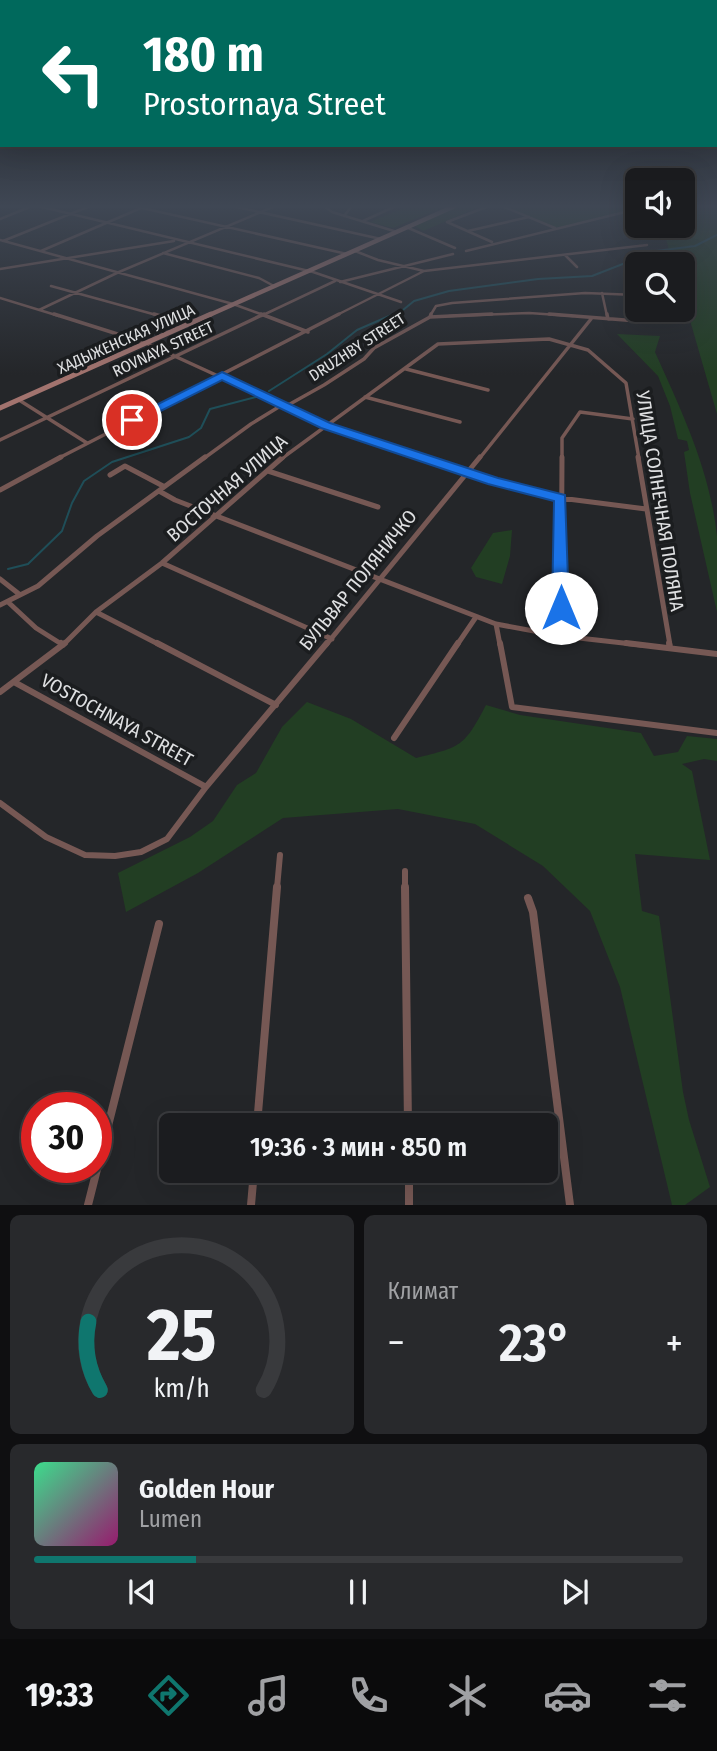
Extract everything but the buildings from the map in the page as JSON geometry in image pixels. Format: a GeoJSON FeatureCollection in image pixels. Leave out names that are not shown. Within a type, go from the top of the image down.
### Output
{"type":"FeatureCollection","features":[{"type":"Feature","properties":{"kind":"main road","name":"ХАДЫЖЕНСКАЯ УЛИЦА"},"geometry":{"type":"LineString","coordinates":[[0,408],[328,262]]}},
{"type":"Feature","properties":{"kind":"street"},"geometry":{"type":"LineString","coordinates":[[0,269],[44,262]]}},
{"type":"Feature","properties":{"kind":"street"},"geometry":{"type":"LineString","coordinates":[[78,262],[233,304],[307,332]]}},
{"type":"Feature","properties":{"kind":"street"},"geometry":{"type":"LineString","coordinates":[[39,310],[142,262]]}},
{"type":"Feature","properties":{"kind":"street"},"geometry":{"type":"LineString","coordinates":[[198,262],[259,278],[274,286]]}},
{"type":"Feature","properties":{"kind":"street"},"geometry":{"type":"LineString","coordinates":[[268,262],[401,302]]}},
{"type":"Feature","properties":{"kind":"street"},"geometry":{"type":"LineString","coordinates":[[389,262],[424,271],[496,262]]}},
{"type":"Feature","properties":{"kind":"street","name":"ROVNAYA STREET"},"geometry":{"type":"LineString","coordinates":[[0,440],[338,281],[417,262]]}},
{"type":"Feature","properties":{"kind":"street"},"geometry":{"type":"LineString","coordinates":[[572,262],[577,267]]}},
{"type":"Feature","properties":{"kind":"street"},"geometry":{"type":"LineString","coordinates":[[0,490],[424,271]]}},
{"type":"Feature","properties":{"kind":"street"},"geometry":{"type":"LineString","coordinates":[[51,286],[188,324]]}},
{"type":"Feature","properties":{"kind":"street"},"geometry":{"type":"LineString","coordinates":[[602,293],[608,319]]}},
{"type":"Feature","properties":{"kind":"street"},"geometry":{"type":"LineString","coordinates":[[430,317],[436,306],[452,303],[602,293],[625,294]]}},
{"type":"Feature","properties":{"kind":"street"},"geometry":{"type":"LineString","coordinates":[[0,298],[146,343],[325,425],[466,472],[561,498],[646,509]]}},
{"type":"Feature","properties":{"kind":"street","name":"DRUZHBY STREET"},"geometry":{"type":"LineString","coordinates":[[0,605],[38,586],[161,488],[282,405],[290,404],[324,385],[364,359],[373,348],[430,317],[529,313],[625,320]]}},
{"type":"Feature","properties":{"kind":"street","name":"БУЛЬВАР ПОЛЯНИЧКО"},"geometry":{"type":"LineString","coordinates":[[0,803],[46,837],[85,855],[115,856],[141,852],[167,839],[206,787],[382,579],[591,319]]}},
{"type":"Feature","properties":{"kind":"street","name":"ВОСТОЧНАЯ УЛИЦА"},"geometry":{"type":"LineString","coordinates":[[0,692],[63,645],[96,612],[162,563],[297,445],[438,344],[538,338],[572,345]]}},
{"type":"Feature","properties":{"kind":"street","name":"УЛИЦА СОЛНЕЧНАЯ ПОЛЯНА"},"geometry":{"type":"LineString","coordinates":[[572,345],[588,350],[626,383],[670,648]]}},
{"type":"Feature","properties":{"kind":"street"},"geometry":{"type":"LineString","coordinates":[[406,369],[488,390]]}},
{"type":"Feature","properties":{"kind":"street"},"geometry":{"type":"LineString","coordinates":[[365,397],[460,422]]}},
{"type":"Feature","properties":{"kind":"street"},"geometry":{"type":"LineString","coordinates":[[19,400],[87,443]]}},
{"type":"Feature","properties":{"kind":"street"},"geometry":{"type":"LineString","coordinates":[[561,636],[562,438],[580,412],[633,419]]}},
{"type":"Feature","properties":{"kind":"street"},"geometry":{"type":"LineString","coordinates":[[110,475],[125,466],[175,500],[496,624],[561,636],[717,654]]}},
{"type":"Feature","properties":{"kind":"street"},"geometry":{"type":"LineString","coordinates":[[268,471],[378,507]]}},
{"type":"Feature","properties":{"kind":"street"},"geometry":{"type":"LineString","coordinates":[[162,563],[332,639]]}},
{"type":"Feature","properties":{"kind":"street"},"geometry":{"type":"LineString","coordinates":[[0,579],[19,594]]}},
{"type":"Feature","properties":{"kind":"street"},"geometry":{"type":"LineString","coordinates":[[8,602],[36,628],[63,645]]}},
{"type":"Feature","properties":{"kind":"street"},"geometry":{"type":"LineString","coordinates":[[96,612],[276,705]]}},
{"type":"Feature","properties":{"kind":"street"},"geometry":{"type":"LineString","coordinates":[[394,738],[475,617]]}},
{"type":"Feature","properties":{"kind":"street"},"geometry":{"type":"LineString","coordinates":[[496,624],[512,707],[717,733]]}},
{"type":"Feature","properties":{"kind":"street","name":"VOSTOCHNAYA STREET"},"geometry":{"type":"LineString","coordinates":[[14,682],[206,787]]}},
{"type":"Feature","properties":{"kind":"street"},"geometry":{"type":"LineString","coordinates":[[258,1113],[280,855]]}},
{"type":"Feature","properties":{"kind":"street"},"geometry":{"type":"LineString","coordinates":[[405,871],[408,1113]]}},
{"type":"Feature","properties":{"kind":"street"},"geometry":{"type":"LineString","coordinates":[[528,898],[533,912],[570,1205]]}},
{"type":"Feature","properties":{"kind":"street"},"geometry":{"type":"LineString","coordinates":[[88,1205],[159,924]]}},
{"type":"Feature","properties":{"kind":"street"},"geometry":{"type":"LineString","coordinates":[[251,1205],[253,1183]]}},
{"type":"Feature","properties":{"kind":"street"},"geometry":{"type":"LineString","coordinates":[[409,1183],[409,1205]]}},
{"type":"Feature","properties":{"kind":"green space"},"geometry":{"type":"Polygon","coordinates":[[[695,262],[717,262],[717,414],[690,322],[695,322],[695,262]]]}},
{"type":"Feature","properties":{"kind":"green space"},"geometry":{"type":"Polygon","coordinates":[[[617,334],[660,336],[655,352],[694,442],[713,512],[717,536],[717,612],[690,493],[684,452],[689,450],[687,441],[678,439],[670,406],[658,376],[617,334]]]}},
{"type":"Feature","properties":{"kind":"green space"},"geometry":{"type":"Polygon","coordinates":[[[512,530],[510,556],[502,584],[476,577],[471,568],[493,533],[512,530]]]}},
{"type":"Feature","properties":{"kind":"green space"},"geometry":{"type":"Polygon","coordinates":[[[307,702],[351,719],[416,758],[460,743],[486,705],[520,715],[641,733],[654,756],[678,752],[687,736],[717,739],[717,761],[704,759],[682,764],[692,771],[710,860],[635,854],[642,911],[659,916],[683,1092],[710,1187],[685,1205],[672,1205],[620,987],[590,911],[543,866],[475,824],[398,809],[283,818],[198,873],[126,912],[118,873],[190,837],[213,821],[237,785],[256,773],[282,727],[307,702]]]}},
{"type":"Feature","properties":{"kind":"waterway"},"geometry":{"type":"LineString","coordinates":[[269,391],[327,354],[357,330],[403,310],[414,301],[449,291],[538,279],[592,276],[627,262]]}},
{"type":"Feature","properties":{"kind":"waterway"},"geometry":{"type":"LineString","coordinates":[[8,569],[28,564],[62,531],[72,503],[84,481],[112,462],[189,437],[201,428],[210,409],[256,397]]}},
{"type":"Feature","properties":{"kind":"route"},"geometry":{"type":"LineString","coordinates":[[132,420],[222,376],[325,425],[493,481],[561,498],[561,608]]}}]}
